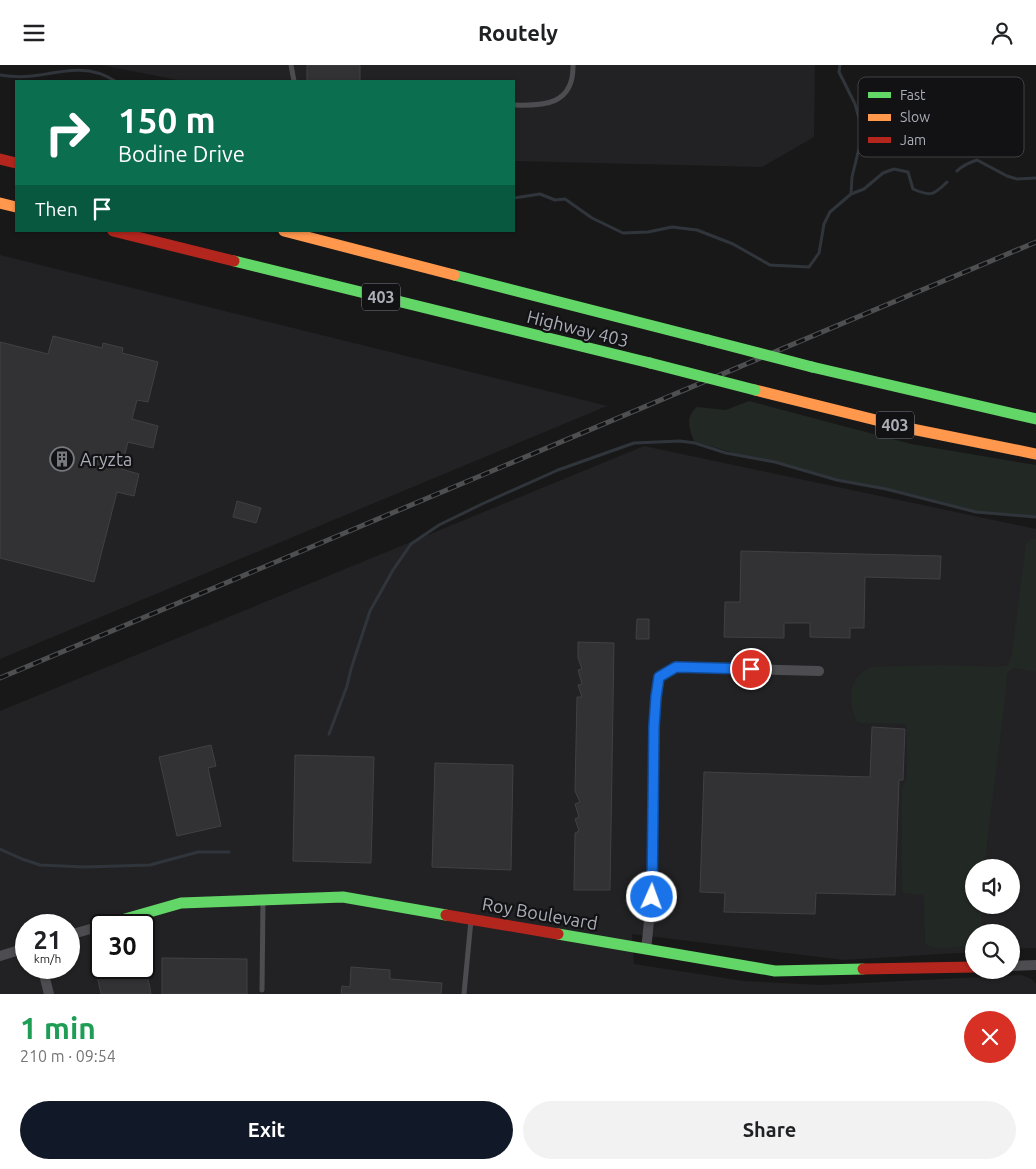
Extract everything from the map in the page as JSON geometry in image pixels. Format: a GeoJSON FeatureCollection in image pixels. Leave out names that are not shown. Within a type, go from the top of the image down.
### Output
{"type":"FeatureCollection","features":[{"type":"Feature","properties":{"kind":"main road"},"geometry":{"type":"LineString","coordinates":[[0,159],[15,163]]}},
{"type":"Feature","properties":{"kind":"main road"},"geometry":{"type":"LineString","coordinates":[[0,203],[15,207]]}},
{"type":"Feature","properties":{"kind":"main road","name":"Highway 403"},"geometry":{"type":"LineString","coordinates":[[117,232],[912,429],[1036,454]]}},
{"type":"Feature","properties":{"kind":"main road","name":"Highway 403"},"geometry":{"type":"LineString","coordinates":[[288,232],[812,367],[1036,419]]}},
{"type":"Feature","properties":{"kind":"main road","name":"Roy Boulevard"},"geometry":{"type":"LineString","coordinates":[[142,914],[181,903],[343,897],[775,971],[965,967]]}},
{"type":"Feature","properties":{"kind":"street"},"geometry":{"type":"LineString","coordinates":[[646,949],[652,892],[654,726],[659,677],[676,667],[819,671]]}},
{"type":"Feature","properties":{"kind":"street"},"geometry":{"type":"LineString","coordinates":[[0,956],[15,951]]}},
{"type":"Feature","properties":{"kind":"street"},"geometry":{"type":"LineString","coordinates":[[1020,966],[1036,965]]}},
{"type":"Feature","properties":{"kind":"street"},"geometry":{"type":"LineString","coordinates":[[45,979],[49,994]]}},
{"type":"Feature","properties":{"kind":"lane"},"geometry":{"type":"LineString","coordinates":[[291,65],[294,80]]}},
{"type":"Feature","properties":{"kind":"lane"},"geometry":{"type":"LineString","coordinates":[[515,105],[538,106],[558,99],[570,83],[573,65]]}},
{"type":"Feature","properties":{"kind":"lane"},"geometry":{"type":"LineString","coordinates":[[262,990],[263,899]]}},
{"type":"Feature","properties":{"kind":"lane"},"geometry":{"type":"LineString","coordinates":[[464,994],[471,920]]}},
{"type":"Feature","properties":{"kind":"shaded area"},"geometry":{"type":"Polygon","coordinates":[[[101,65],[815,65],[814,137],[762,167],[515,161],[515,80],[178,80],[101,65]]]}},
{"type":"Feature","properties":{"kind":"shaded area"},"geometry":{"type":"Polygon","coordinates":[[[0,255],[607,406],[0,659],[0,255]]]}},
{"type":"Feature","properties":{"kind":"shaded area"},"geometry":{"type":"Polygon","coordinates":[[[749,401],[911,444],[1036,465],[1036,516],[976,511],[886,488],[831,477],[776,461],[737,454],[694,441],[689,419],[697,407],[726,410],[749,401]]]}},
{"type":"Feature","properties":{"kind":"shaded area"},"geometry":{"type":"Polygon","coordinates":[[[644,446],[1036,529],[1036,948],[1020,949],[1020,924],[965,924],[965,953],[844,960],[632,934],[634,964],[744,981],[821,985],[965,978],[1020,979],[1021,975],[1032,979],[1036,984],[1036,994],[0,994],[0,711],[644,446]]]}},
{"type":"Feature","properties":{"kind":"shaded area"},"geometry":{"type":"Polygon","coordinates":[[[1031,539],[1036,539],[1036,672],[1014,668],[1007,675],[986,859],[965,859],[965,914],[982,914],[981,924],[965,924],[965,946],[936,948],[925,944],[923,895],[903,893],[902,886],[902,788],[907,778],[907,724],[861,723],[856,721],[852,705],[852,690],[857,677],[871,667],[942,665],[999,667],[1008,665],[1012,654],[1026,543],[1031,539]]]}},
{"type":"Feature","properties":{"kind":"building"},"geometry":{"type":"Polygon","coordinates":[[[307,65],[360,65],[360,80],[307,80],[307,65]]]}},
{"type":"Feature","properties":{"kind":"building","name":"Aryzta"},"geometry":{"type":"Polygon","coordinates":[[[53,336],[102,348],[103,343],[123,348],[122,353],[158,362],[148,402],[137,400],[132,419],[158,426],[153,448],[128,442],[121,469],[139,474],[134,496],[117,492],[94,582],[0,558],[0,342],[48,354],[53,336]]]}},
{"type":"Feature","properties":{"kind":"building"},"geometry":{"type":"Polygon","coordinates":[[[237,501],[261,508],[256,523],[233,517],[237,501]]]}},
{"type":"Feature","properties":{"kind":"building"},"geometry":{"type":"Polygon","coordinates":[[[741,551],[941,556],[940,579],[865,577],[864,628],[850,628],[850,638],[810,637],[810,623],[784,623],[784,638],[724,637],[725,602],[740,602],[741,551]]]}},
{"type":"Feature","properties":{"kind":"building"},"geometry":{"type":"Polygon","coordinates":[[[637,619],[649,619],[649,639],[636,639],[637,619]]]}},
{"type":"Feature","properties":{"kind":"building"},"geometry":{"type":"Polygon","coordinates":[[[578,642],[614,643],[610,890],[574,890],[575,833],[579,831],[575,819],[579,817],[575,804],[580,802],[575,791],[577,697],[582,697],[578,685],[582,684],[578,670],[582,669],[578,658],[578,642]]]}},
{"type":"Feature","properties":{"kind":"building"},"geometry":{"type":"Polygon","coordinates":[[[872,727],[905,729],[903,780],[899,780],[895,895],[816,893],[815,914],[724,912],[725,893],[700,892],[704,772],[870,777],[872,727]]]}},
{"type":"Feature","properties":{"kind":"building"},"geometry":{"type":"Polygon","coordinates":[[[211,745],[216,766],[208,768],[221,826],[177,836],[159,757],[211,745]]]}},
{"type":"Feature","properties":{"kind":"building"},"geometry":{"type":"Polygon","coordinates":[[[295,755],[374,757],[371,863],[293,861],[295,755]]]}},
{"type":"Feature","properties":{"kind":"building"},"geometry":{"type":"Polygon","coordinates":[[[435,763],[513,765],[511,870],[432,867],[435,763]]]}},
{"type":"Feature","properties":{"kind":"building"},"geometry":{"type":"Polygon","coordinates":[[[162,958],[247,959],[247,994],[162,994],[162,958]]]}},
{"type":"Feature","properties":{"kind":"building"},"geometry":{"type":"Polygon","coordinates":[[[351,967],[390,970],[390,979],[442,983],[441,994],[341,994],[342,986],[350,987],[351,967]]]}},
{"type":"Feature","properties":{"kind":"building"},"geometry":{"type":"Polygon","coordinates":[[[98,979],[148,979],[151,994],[101,994],[98,979]]]}},
{"type":"Feature","properties":{"kind":"waterway"},"geometry":{"type":"LineString","coordinates":[[840,65],[839,72],[855,104],[858,114]]}},
{"type":"Feature","properties":{"kind":"waterway"},"geometry":{"type":"LineString","coordinates":[[0,75],[30,76],[79,70],[97,73],[113,80]]}},
{"type":"Feature","properties":{"kind":"waterway"},"geometry":{"type":"LineString","coordinates":[[851,194],[852,177],[858,152]]}},
{"type":"Feature","properties":{"kind":"waterway"},"geometry":{"type":"LineString","coordinates":[[957,171],[977,160],[1007,176],[1017,179],[1036,178]]}},
{"type":"Feature","properties":{"kind":"waterway"},"geometry":{"type":"LineString","coordinates":[[515,198],[540,194],[555,200],[565,199],[592,218],[623,233],[648,232],[672,227],[697,230],[733,244],[770,265],[809,267],[819,253],[824,224],[830,212],[851,194],[864,189],[883,173],[894,169],[908,172],[913,189],[928,194],[939,190],[947,182]]}},
{"type":"Feature","properties":{"kind":"waterway"},"geometry":{"type":"LineString","coordinates":[[329,734],[347,686],[370,611],[393,570],[411,544],[439,525],[482,504],[558,470],[634,443],[680,441],[695,443],[726,453],[775,462],[837,480],[886,489],[976,512],[1036,517]]}},
{"type":"Feature","properties":{"kind":"waterway"},"geometry":{"type":"LineString","coordinates":[[0,849],[40,865],[85,867],[150,865],[198,852],[229,852]]}},
{"type":"Feature","properties":{"kind":"railway"},"geometry":{"type":"LineString","coordinates":[[0,678],[1036,242]]}},
{"type":"Feature","properties":{"kind":"traffic: fast"},"geometry":{"type":"LineString","coordinates":[[234,261],[650,363]]}},
{"type":"Feature","properties":{"kind":"traffic: fast"},"geometry":{"type":"LineString","coordinates":[[454,275],[708,340]]}},
{"type":"Feature","properties":{"kind":"traffic: fast"},"geometry":{"type":"LineString","coordinates":[[708,340],[812,367]]}},
{"type":"Feature","properties":{"kind":"traffic: fast"},"geometry":{"type":"LineString","coordinates":[[650,363],[755,390]]}},
{"type":"Feature","properties":{"kind":"traffic: fast"},"geometry":{"type":"LineString","coordinates":[[812,367],[1036,419]]}},
{"type":"Feature","properties":{"kind":"traffic: fast"},"geometry":{"type":"LineString","coordinates":[[142,914],[181,903],[343,897],[446,915]]}},
{"type":"Feature","properties":{"kind":"traffic: fast"},"geometry":{"type":"LineString","coordinates":[[558,934],[775,971],[863,969]]}},
{"type":"Feature","properties":{"kind":"traffic: slow"},"geometry":{"type":"LineString","coordinates":[[0,203],[15,207]]}},
{"type":"Feature","properties":{"kind":"traffic: slow"},"geometry":{"type":"LineString","coordinates":[[288,232],[454,275]]}},
{"type":"Feature","properties":{"kind":"traffic: slow"},"geometry":{"type":"LineString","coordinates":[[755,390],[912,429],[1036,454]]}},
{"type":"Feature","properties":{"kind":"traffic: jam"},"geometry":{"type":"LineString","coordinates":[[0,159],[15,163]]}},
{"type":"Feature","properties":{"kind":"traffic: jam"},"geometry":{"type":"LineString","coordinates":[[117,232],[234,261]]}},
{"type":"Feature","properties":{"kind":"traffic: jam"},"geometry":{"type":"LineString","coordinates":[[446,915],[558,934]]}},
{"type":"Feature","properties":{"kind":"traffic: jam"},"geometry":{"type":"LineString","coordinates":[[863,969],[965,967]]}},
{"type":"Feature","properties":{"kind":"place","name":"Aryzta"},"geometry":{"type":"Point","coordinates":[62,459]}},
{"type":"Feature","properties":{"kind":"route"},"geometry":{"type":"LineString","coordinates":[[652,897],[654,726],[659,677],[676,667],[751,669]]}}]}
